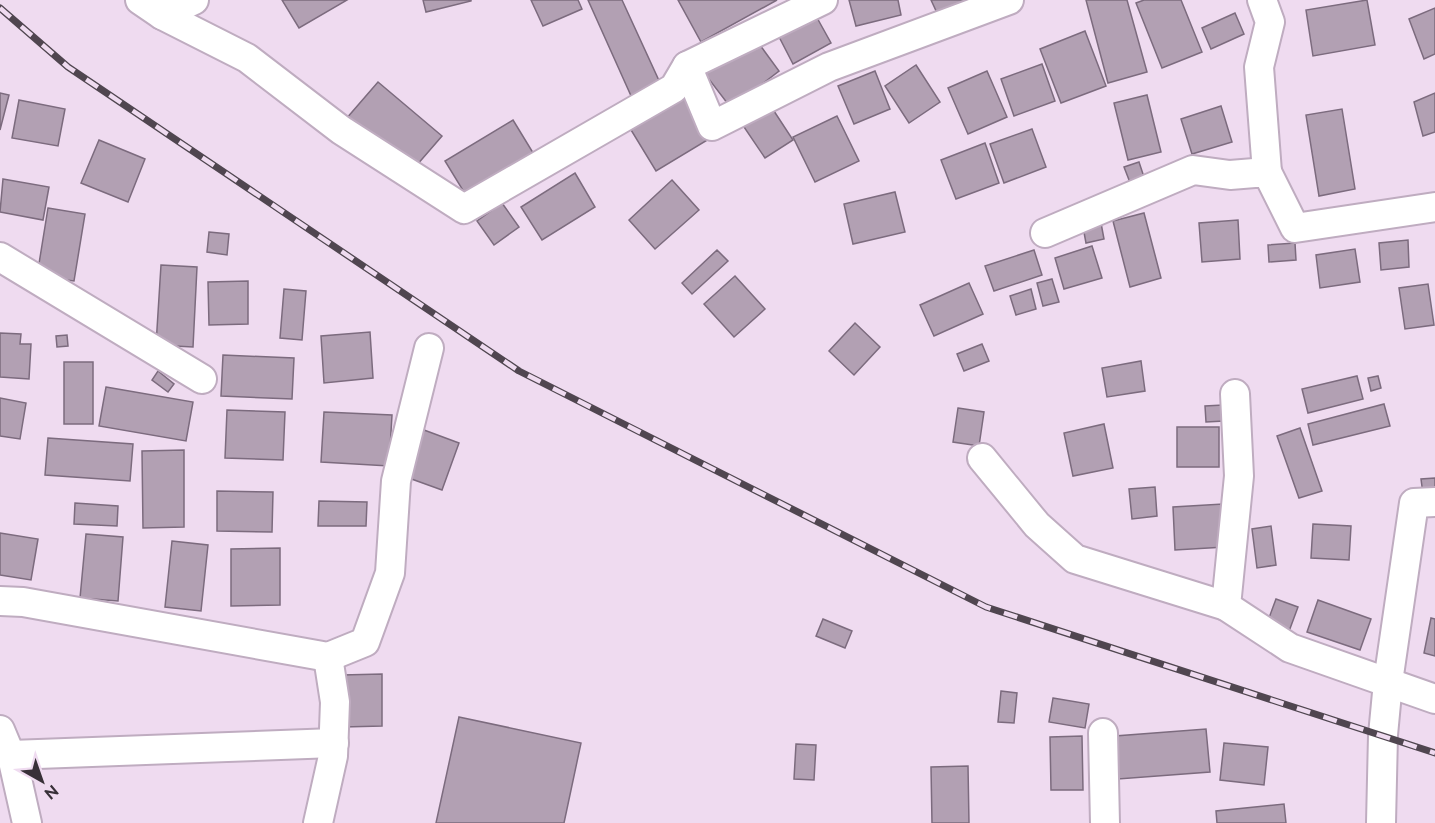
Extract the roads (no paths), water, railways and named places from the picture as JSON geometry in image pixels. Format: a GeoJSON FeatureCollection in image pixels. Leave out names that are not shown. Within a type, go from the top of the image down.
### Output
{"type":"FeatureCollection","features":[{"type":"Feature","properties":{"kind":"street"},"geometry":{"type":"LineString","coordinates":[[151,8],[194,0]]}},
{"type":"Feature","properties":{"kind":"street"},"geometry":{"type":"LineString","coordinates":[[151,8],[247,58],[341,130],[464,209],[674,88],[687,66],[823,0]]}},
{"type":"Feature","properties":{"kind":"street"},"geometry":{"type":"LineString","coordinates":[[687,66],[711,126],[829,67],[1009,0]]}},
{"type":"Feature","properties":{"kind":"street"},"geometry":{"type":"LineString","coordinates":[[1262,0],[1270,22],[1259,67],[1267,172],[1294,228],[1435,207]]}},
{"type":"Feature","properties":{"kind":"street"},"geometry":{"type":"LineString","coordinates":[[1046,233],[1193,170],[1230,175],[1267,172]]}},
{"type":"Feature","properties":{"kind":"street"},"geometry":{"type":"LineString","coordinates":[[0,257],[202,379]]}},
{"type":"Feature","properties":{"kind":"street"},"geometry":{"type":"LineString","coordinates":[[0,601],[23,602],[328,657],[365,642],[390,573],[396,481],[429,348]]}},
{"type":"Feature","properties":{"kind":"street"},"geometry":{"type":"LineString","coordinates":[[1226,606],[1239,476],[1235,394]]}},
{"type":"Feature","properties":{"kind":"street"},"geometry":{"type":"LineString","coordinates":[[982,458],[1037,525],[1075,559],[1226,606],[1290,648],[1435,699]]}},
{"type":"Feature","properties":{"kind":"street"},"geometry":{"type":"LineString","coordinates":[[1382,823],[1383,735],[1388,682],[1414,503],[1435,502]]}},
{"type":"Feature","properties":{"kind":"street"},"geometry":{"type":"LineString","coordinates":[[318,823],[334,743],[335,702],[328,657]]}},
{"type":"Feature","properties":{"kind":"street"},"geometry":{"type":"LineString","coordinates":[[1103,733],[1105,823]]}},
{"type":"Feature","properties":{"kind":"street"},"geometry":{"type":"LineString","coordinates":[[17,818],[5,743],[334,743]]}},
{"type":"Feature","properties":{"kind":"railway"},"geometry":{"type":"LineString","coordinates":[[0,8],[68,67],[519,371],[986,607],[1435,753]]}}]}
